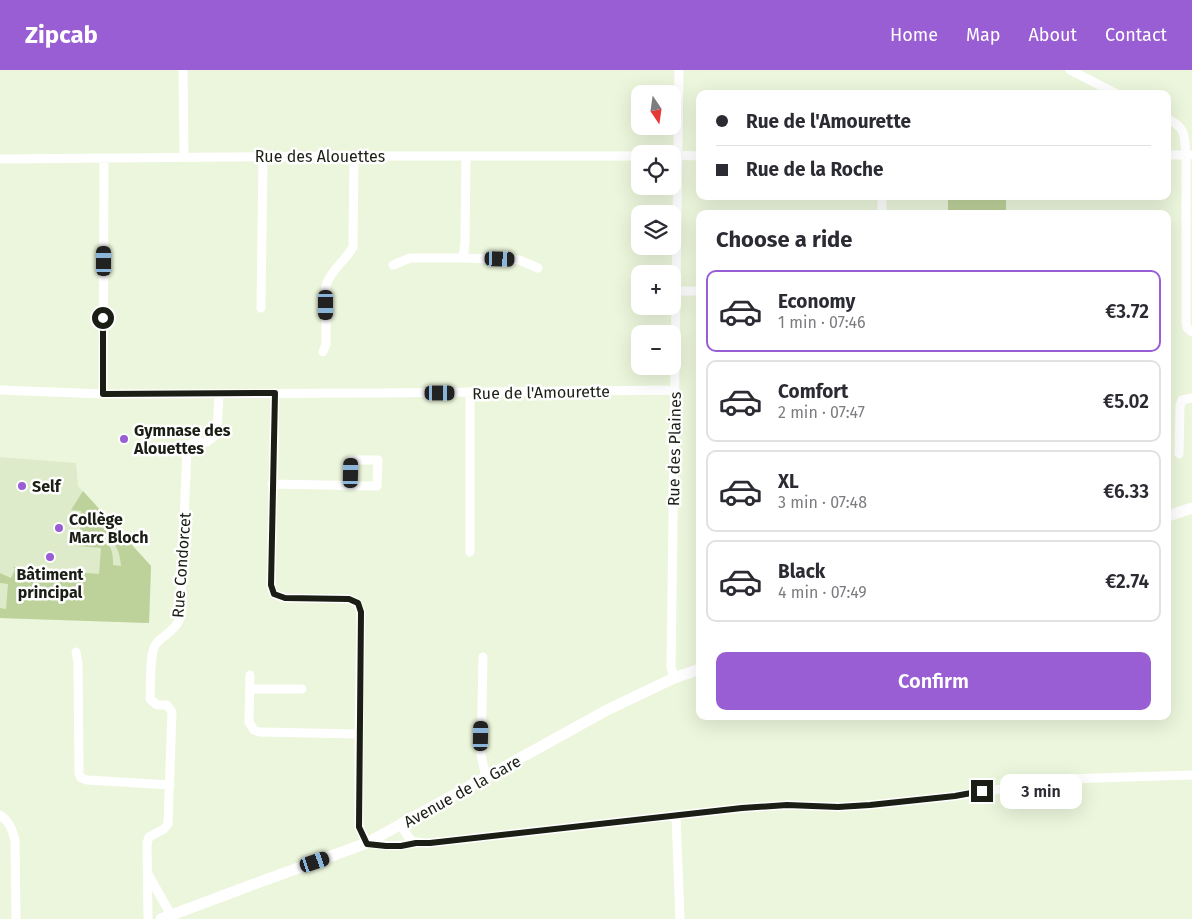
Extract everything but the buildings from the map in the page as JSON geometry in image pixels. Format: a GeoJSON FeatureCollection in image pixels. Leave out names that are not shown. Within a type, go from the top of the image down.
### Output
{"type":"FeatureCollection","features":[{"type":"Feature","properties":{"kind":"street"},"geometry":{"type":"LineString","coordinates":[[183,70],[184,157]]}},
{"type":"Feature","properties":{"kind":"street","name":"Rue des Plaines"},"geometry":{"type":"LineString","coordinates":[[675,145],[679,70]]}},
{"type":"Feature","properties":{"kind":"street"},"geometry":{"type":"LineString","coordinates":[[1070,70],[1110,90]]}},
{"type":"Feature","properties":{"kind":"street"},"geometry":{"type":"LineString","coordinates":[[1171,121],[1184,132],[1189,155],[1186,322],[1187,328],[1192,332]]}},
{"type":"Feature","properties":{"kind":"street"},"geometry":{"type":"LineString","coordinates":[[681,154],[696,156]]}},
{"type":"Feature","properties":{"kind":"street"},"geometry":{"type":"LineString","coordinates":[[1171,155],[1189,155]]}},
{"type":"Feature","properties":{"kind":"street"},"geometry":{"type":"LineString","coordinates":[[323,352],[326,344],[326,285],[329,276],[353,248],[354,156]]}},
{"type":"Feature","properties":{"kind":"street"},"geometry":{"type":"LineString","coordinates":[[462,258],[465,243],[466,156]]}},
{"type":"Feature","properties":{"kind":"street","name":"Rue des Alouettes"},"geometry":{"type":"LineString","coordinates":[[0,159],[631,156]]}},
{"type":"Feature","properties":{"kind":"street"},"geometry":{"type":"LineString","coordinates":[[261,308],[263,157]]}},
{"type":"Feature","properties":{"kind":"street"},"geometry":{"type":"LineString","coordinates":[[103,394],[104,158]]}},
{"type":"Feature","properties":{"kind":"street","name":"Rue des Plaines"},"geometry":{"type":"LineString","coordinates":[[675,195],[676,265]]}},
{"type":"Feature","properties":{"kind":"street"},"geometry":{"type":"LineString","coordinates":[[393,265],[410,258],[462,258],[519,260],[538,268]]}},
{"type":"Feature","properties":{"kind":"street"},"geometry":{"type":"LineString","coordinates":[[681,291],[696,291]]}},
{"type":"Feature","properties":{"kind":"street","name":"Rue des Plaines"},"geometry":{"type":"LineString","coordinates":[[674,678],[672,667],[676,315]]}},
{"type":"Feature","properties":{"kind":"street","name":"Rue de l'Amourette"},"geometry":{"type":"LineString","coordinates":[[0,390],[103,394],[675,390]]}},
{"type":"Feature","properties":{"kind":"street"},"geometry":{"type":"LineString","coordinates":[[470,392],[470,552]]}},
{"type":"Feature","properties":{"kind":"street"},"geometry":{"type":"LineString","coordinates":[[275,393],[271,585],[274,594],[285,598],[349,599],[358,603],[361,612],[359,827],[367,844],[401,846],[742,808],[787,805],[838,807],[870,805],[955,796],[1067,779],[1192,775]]}},
{"type":"Feature","properties":{"kind":"street","name":"Rue Condorcet"},"geometry":{"type":"LineString","coordinates":[[148,919],[147,843],[149,837],[164,829],[168,824],[172,712],[167,705],[157,705],[150,699],[152,652],[155,644],[176,626],[180,618],[187,448],[194,442],[207,442],[217,434],[219,394]]}},
{"type":"Feature","properties":{"kind":"street"},"geometry":{"type":"LineString","coordinates":[[1179,454],[1180,406],[1182,400],[1192,398]]}},
{"type":"Feature","properties":{"kind":"street"},"geometry":{"type":"LineString","coordinates":[[272,484],[351,486]]}},
{"type":"Feature","properties":{"kind":"street"},"geometry":{"type":"LineString","coordinates":[[1171,515],[1192,508]]}},
{"type":"Feature","properties":{"kind":"street"},"geometry":{"type":"LineString","coordinates":[[76,652],[78,662],[79,773],[81,778],[87,780],[170,785]]}},
{"type":"Feature","properties":{"kind":"street"},"geometry":{"type":"LineString","coordinates":[[483,657],[481,755],[486,777]]}},
{"type":"Feature","properties":{"kind":"street","name":"Avenue de la Gare"},"geometry":{"type":"LineString","coordinates":[[166,917],[367,844],[607,710],[674,678],[696,670]]}},
{"type":"Feature","properties":{"kind":"street"},"geometry":{"type":"LineString","coordinates":[[250,676],[249,722],[254,730],[260,732],[359,734]]}},
{"type":"Feature","properties":{"kind":"street"},"geometry":{"type":"LineString","coordinates":[[250,689],[302,689]]}},
{"type":"Feature","properties":{"kind":"street"},"geometry":{"type":"LineString","coordinates":[[0,815],[7,820],[15,840],[16,919]]}},
{"type":"Feature","properties":{"kind":"street"},"geometry":{"type":"LineString","coordinates":[[676,815],[680,919]]}},
{"type":"Feature","properties":{"kind":"street"},"geometry":{"type":"LineString","coordinates":[[401,824],[408,837],[416,843]]}},
{"type":"Feature","properties":{"kind":"street","name":"Rue Condorcet"},"geometry":{"type":"LineString","coordinates":[[147,872],[166,917]]}},
{"type":"Feature","properties":{"kind":"shaded area","name":"Collège Marc Bloch"},"geometry":{"type":"Polygon","coordinates":[[[0,457],[76,463],[78,486],[151,566],[149,623],[0,618],[0,457]]]}},
{"type":"Feature","properties":{"kind":"green space"},"geometry":{"type":"Polygon","coordinates":[[[948,200],[1006,200],[1006,210],[948,210],[948,200]]]}},
{"type":"Feature","properties":{"kind":"green space"},"geometry":{"type":"Polygon","coordinates":[[[83,491],[151,566],[149,623],[0,618],[0,608],[6,609],[8,584],[0,583],[0,573],[11,578],[15,569],[13,567],[36,569],[35,577],[41,577],[42,569],[99,574],[101,548],[78,546],[79,537],[94,538],[105,542],[111,550],[113,565],[121,566],[120,557],[114,543],[97,533],[80,531],[81,511],[71,510],[83,491]]]}},
{"type":"Feature","properties":{"kind":"place","name":"Gymnase des Alouettes"},"geometry":{"type":"Point","coordinates":[124,439]}},
{"type":"Feature","properties":{"kind":"place","name":"Self"},"geometry":{"type":"Point","coordinates":[22,486]}},
{"type":"Feature","properties":{"kind":"place","name":"Collège Marc Bloch"},"geometry":{"type":"Point","coordinates":[59,528]}},
{"type":"Feature","properties":{"kind":"place","name":"Bâtiment principal"},"geometry":{"type":"Point","coordinates":[50,557]}},
{"type":"Feature","properties":{"kind":"route"},"geometry":{"type":"LineString","coordinates":[[103,318],[103,394],[275,393],[271,585],[274,594],[285,598],[349,599],[358,603],[361,612],[359,827],[367,844],[401,846],[742,808],[787,805],[838,807],[870,805],[955,796],[982,791]]}}]}
